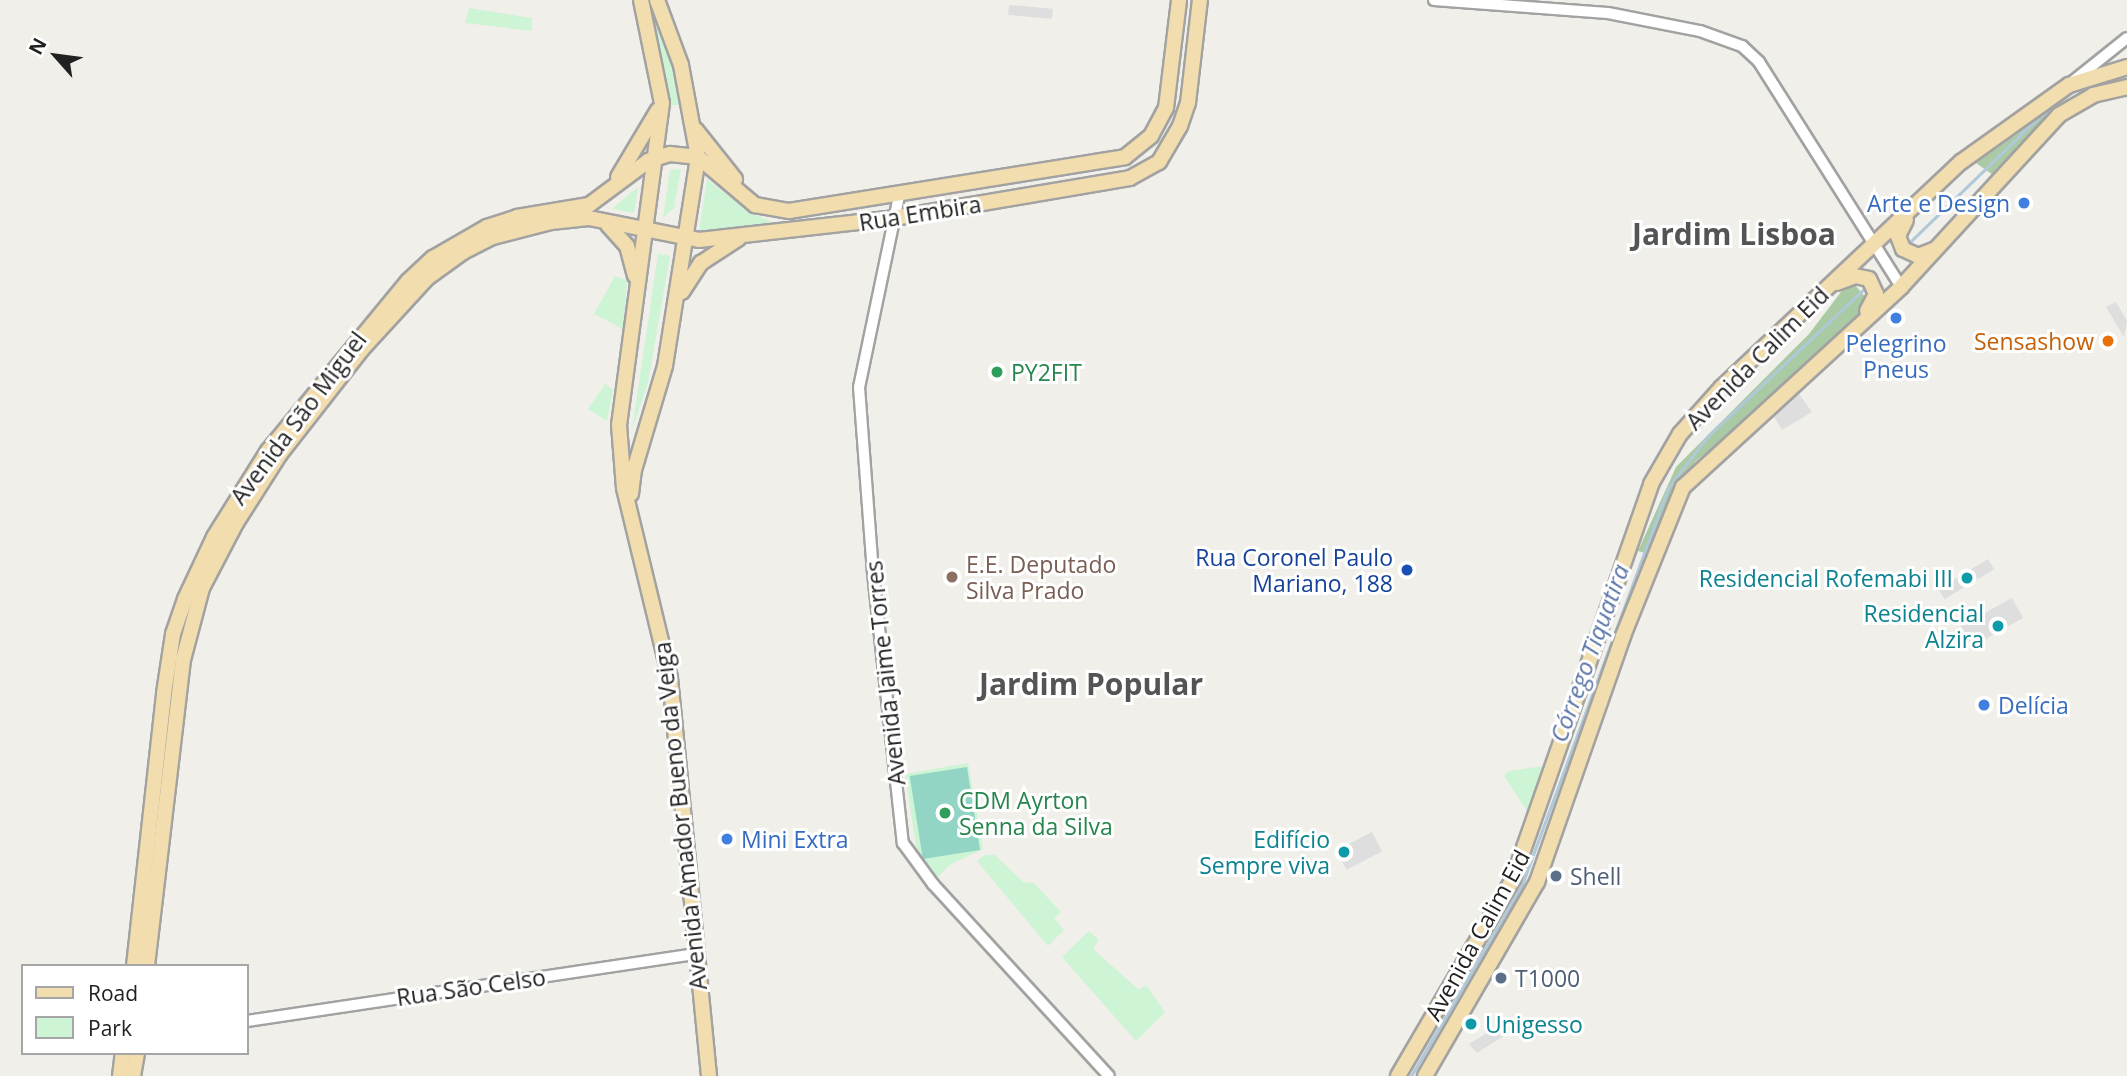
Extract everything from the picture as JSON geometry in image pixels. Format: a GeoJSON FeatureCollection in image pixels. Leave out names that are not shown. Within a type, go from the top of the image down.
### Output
{"type":"FeatureCollection","features":[{"type":"Feature","properties":{"kind":"main road"},"geometry":{"type":"LineString","coordinates":[[641,0],[662,103],[646,233],[668,230],[691,211]]}},
{"type":"Feature","properties":{"kind":"main road"},"geometry":{"type":"LineString","coordinates":[[657,0],[681,65],[696,130],[698,157],[685,240]]}},
{"type":"Feature","properties":{"kind":"main road","name":"Rua Embira"},"geometry":{"type":"LineString","coordinates":[[698,157],[765,209],[789,211],[1104,162],[1137,150],[1151,136],[1166,108],[1179,0]]}},
{"type":"Feature","properties":{"kind":"main road","name":"Rua Embira"},"geometry":{"type":"LineString","coordinates":[[685,240],[741,237],[894,218],[1119,181],[1151,169],[1172,143],[1188,103],[1200,0]]}},
{"type":"Feature","properties":{"kind":"main road","name":"Avenida Calim Eid"},"geometry":{"type":"LineString","coordinates":[[1398,1076],[1514,875],[1658,470],[1695,416],[1874,244],[1983,145],[2069,85],[2127,67]]}},
{"type":"Feature","properties":{"kind":"main road","name":"Avenida Calim Eid"},"geometry":{"type":"LineString","coordinates":[[1425,1076],[1537,882],[1676,498],[1702,465],[1901,287],[2059,115],[2092,95],[2127,88]]}},
{"type":"Feature","properties":{"kind":"main road"},"geometry":{"type":"LineString","coordinates":[[613,184],[662,103]]}},
{"type":"Feature","properties":{"kind":"main road"},"geometry":{"type":"LineString","coordinates":[[696,130],[723,159],[744,195]]}},
{"type":"Feature","properties":{"kind":"main road","name":"Avenida São Miguel"},"geometry":{"type":"LineString","coordinates":[[134,964],[173,634],[197,571],[234,501],[360,334],[433,258],[517,217],[589,205],[613,184],[656,158],[698,157]]}},
{"type":"Feature","properties":{"kind":"main road"},"geometry":{"type":"LineString","coordinates":[[1919,202],[1900,230],[1903,250],[1921,256],[1947,240]]}},
{"type":"Feature","properties":{"kind":"main road","name":"Avenida São Miguel"},"geometry":{"type":"LineString","coordinates":[[147,964],[187,635],[202,588],[236,523],[318,404],[427,278],[463,252],[510,232],[574,219],[604,221],[685,240]]}},
{"type":"Feature","properties":{"kind":"main road"},"geometry":{"type":"LineString","coordinates":[[604,221],[623,238],[631,254],[636,300]]}},
{"type":"Feature","properties":{"kind":"main road","name":"Avenida Amador Bueno da Veiga"},"geometry":{"type":"LineString","coordinates":[[646,233],[618,412],[624,488],[670,678],[709,1076]]}},
{"type":"Feature","properties":{"kind":"main road"},"geometry":{"type":"LineString","coordinates":[[673,313],[693,272],[741,237]]}},
{"type":"Feature","properties":{"kind":"main road","name":"Avenida Amador Bueno da Veiga"},"geometry":{"type":"LineString","coordinates":[[632,516],[632,479],[662,383],[685,240]]}},
{"type":"Feature","properties":{"kind":"main road"},"geometry":{"type":"LineString","coordinates":[[1827,289],[1855,276],[1873,284],[1873,303],[1851,332]]}},
{"type":"Feature","properties":{"kind":"main road"},"geometry":{"type":"LineString","coordinates":[[120,1076],[123,1055]]}},
{"type":"Feature","properties":{"kind":"main road"},"geometry":{"type":"LineString","coordinates":[[133,1076],[136,1055]]}},
{"type":"Feature","properties":{"kind":"street"},"geometry":{"type":"LineString","coordinates":[[1434,0],[1608,13],[1700,31],[1748,50],[1901,287]]}},
{"type":"Feature","properties":{"kind":"street"},"geometry":{"type":"LineString","coordinates":[[2069,85],[2127,38]]}},
{"type":"Feature","properties":{"kind":"street","name":"Avenida Jaime Torres"},"geometry":{"type":"LineString","coordinates":[[899,196],[859,387],[873,573],[903,842],[933,884],[1109,1076]]}},
{"type":"Feature","properties":{"kind":"street","name":"Rua São Celso"},"geometry":{"type":"LineString","coordinates":[[248,1021],[696,954]]}},
{"type":"Feature","properties":{"kind":"shaded area"},"geometry":{"type":"Polygon","coordinates":[[[1009,5],[1053,9],[1052,19],[1008,15],[1009,5]]]}},
{"type":"Feature","properties":{"kind":"shaded area"},"geometry":{"type":"Polygon","coordinates":[[[2116,302],[2127,321],[2124,337],[2106,307],[2116,302]]]}},
{"type":"Feature","properties":{"kind":"shaded area"},"geometry":{"type":"Polygon","coordinates":[[[1799,394],[1812,412],[1782,430],[1773,415],[1799,394]]]}},
{"type":"Feature","properties":{"kind":"shaded area","name":"Residencial Rofemabi III"},"geometry":{"type":"Polygon","coordinates":[[[1988,559],[1994,569],[1944,599],[1938,589],[1988,559]]]}},
{"type":"Feature","properties":{"kind":"shaded area"},"geometry":{"type":"Polygon","coordinates":[[[2012,598],[2023,618],[1972,646],[1961,626],[2012,598]]]}},
{"type":"Feature","properties":{"kind":"shaded area"},"geometry":{"type":"Polygon","coordinates":[[[1372,832],[1382,852],[1346,870],[1336,850],[1372,832]]]}},
{"type":"Feature","properties":{"kind":"shaded area"},"geometry":{"type":"Polygon","coordinates":[[[1508,1020],[1516,1028],[1477,1053],[1469,1044],[1508,1020]]]}},
{"type":"Feature","properties":{"kind":"green space"},"geometry":{"type":"Polygon","coordinates":[[[646,0],[651,0],[672,53],[684,105],[669,105],[666,74],[646,0]]]}},
{"type":"Feature","properties":{"kind":"green space"},"geometry":{"type":"Polygon","coordinates":[[[469,8],[532,18],[532,31],[465,23],[469,8]]]}},
{"type":"Feature","properties":{"kind":"green space"},"geometry":{"type":"Polygon","coordinates":[[[2095,89],[2005,168],[1993,175],[1976,163],[2064,101],[2095,89]]]}},
{"type":"Feature","properties":{"kind":"green space"},"geometry":{"type":"Polygon","coordinates":[[[681,169],[674,208],[663,218],[670,170],[681,169]]]}},
{"type":"Feature","properties":{"kind":"green space"},"geometry":{"type":"Polygon","coordinates":[[[707,179],[750,213],[770,221],[771,228],[699,232],[707,179]]]}},
{"type":"Feature","properties":{"kind":"green space"},"geometry":{"type":"Polygon","coordinates":[[[638,187],[634,213],[612,209],[627,196],[638,187]]]}},
{"type":"Feature","properties":{"kind":"green space"},"geometry":{"type":"Polygon","coordinates":[[[658,254],[670,256],[648,383],[632,430],[658,254]]]}},
{"type":"Feature","properties":{"kind":"green space"},"geometry":{"type":"Polygon","coordinates":[[[615,276],[627,280],[623,329],[594,314],[615,276]]]}},
{"type":"Feature","properties":{"kind":"green space"},"geometry":{"type":"Polygon","coordinates":[[[1855,285],[1867,299],[1852,323],[1776,397],[1696,461],[1680,483],[1651,555],[1638,551],[1676,467],[1809,334],[1841,292],[1855,285]]]}},
{"type":"Feature","properties":{"kind":"green space"},"geometry":{"type":"Polygon","coordinates":[[[605,384],[613,390],[607,421],[588,409],[605,384]]]}},
{"type":"Feature","properties":{"kind":"green space","name":"CDM Ayrton Senna da Silva"},"geometry":{"type":"Polygon","coordinates":[[[968,763],[983,849],[949,865],[938,877],[918,859],[905,774],[968,763]]]}},
{"type":"Feature","properties":{"kind":"green space"},"geometry":{"type":"Polygon","coordinates":[[[1544,766],[1547,769],[1531,810],[1527,811],[1504,776],[1508,771],[1544,766]]]}},
{"type":"Feature","properties":{"kind":"green space","name":"CDM Ayrton Senna da Silva"},"geometry":{"type":"Polygon","coordinates":[[[967,767],[980,850],[923,859],[910,776],[967,767]]]}},
{"type":"Feature","properties":{"kind":"green space"},"geometry":{"type":"Polygon","coordinates":[[[986,855],[995,855],[1023,882],[1034,883],[1061,912],[1054,918],[1064,930],[1048,946],[981,866],[977,860],[986,855]]]}},
{"type":"Feature","properties":{"kind":"green space"},"geometry":{"type":"Polygon","coordinates":[[[1089,931],[1099,940],[1093,949],[1139,990],[1146,985],[1165,1012],[1136,1041],[1062,957],[1089,931]]]}},
{"type":"Feature","properties":{"kind":"waterway","name":"Córrego Tiquatira"},"geometry":{"type":"LineString","coordinates":[[1909,243],[2040,116],[2091,87],[2127,80]]}},
{"type":"Feature","properties":{"kind":"waterway","name":"Córrego Tiquatira"},"geometry":{"type":"LineString","coordinates":[[1411,1076],[1522,885],[1668,488],[1708,436],[1863,290]]}},
{"type":"Feature","properties":{"kind":"place","name":"Arte e Design"},"geometry":{"type":"Point","coordinates":[2024,203]}},
{"type":"Feature","properties":{"kind":"place","name":"Pelegrino Pneus"},"geometry":{"type":"Point","coordinates":[1896,318]}},
{"type":"Feature","properties":{"kind":"place","name":"Sensashow"},"geometry":{"type":"Point","coordinates":[2108,341]}},
{"type":"Feature","properties":{"kind":"place","name":"PY2FIT"},"geometry":{"type":"Point","coordinates":[997,372]}},
{"type":"Feature","properties":{"kind":"place","name":"Rua Coronel Paulo Mariano, 188"},"geometry":{"type":"Point","coordinates":[1407,570]}},
{"type":"Feature","properties":{"kind":"place","name":"E.E. Deputado Silva Prado"},"geometry":{"type":"Point","coordinates":[952,577]}},
{"type":"Feature","properties":{"kind":"place","name":"Residencial Rofemabi III"},"geometry":{"type":"Point","coordinates":[1967,578]}},
{"type":"Feature","properties":{"kind":"place","name":"Residencial Alzira"},"geometry":{"type":"Point","coordinates":[1998,626]}},
{"type":"Feature","properties":{"kind":"place","name":"Delícia"},"geometry":{"type":"Point","coordinates":[1984,705]}},
{"type":"Feature","properties":{"kind":"place","name":"CDM Ayrton Senna da Silva"},"geometry":{"type":"Point","coordinates":[945,813]}},
{"type":"Feature","properties":{"kind":"place","name":"Mini Extra"},"geometry":{"type":"Point","coordinates":[727,839]}},
{"type":"Feature","properties":{"kind":"place","name":"Edifício Sempre viva"},"geometry":{"type":"Point","coordinates":[1344,852]}},
{"type":"Feature","properties":{"kind":"place","name":"Shell"},"geometry":{"type":"Point","coordinates":[1556,876]}},
{"type":"Feature","properties":{"kind":"place","name":"T1000"},"geometry":{"type":"Point","coordinates":[1501,978]}},
{"type":"Feature","properties":{"kind":"place","name":"Unigesso"},"geometry":{"type":"Point","coordinates":[1471,1024]}},
{"type":"Feature","properties":{"kind":"district","name":"Jardim Lisboa"},"geometry":{"type":"Point","coordinates":[1734,234]}},
{"type":"Feature","properties":{"kind":"district","name":"Jardim Popular"},"geometry":{"type":"Point","coordinates":[1091,684]}}]}
